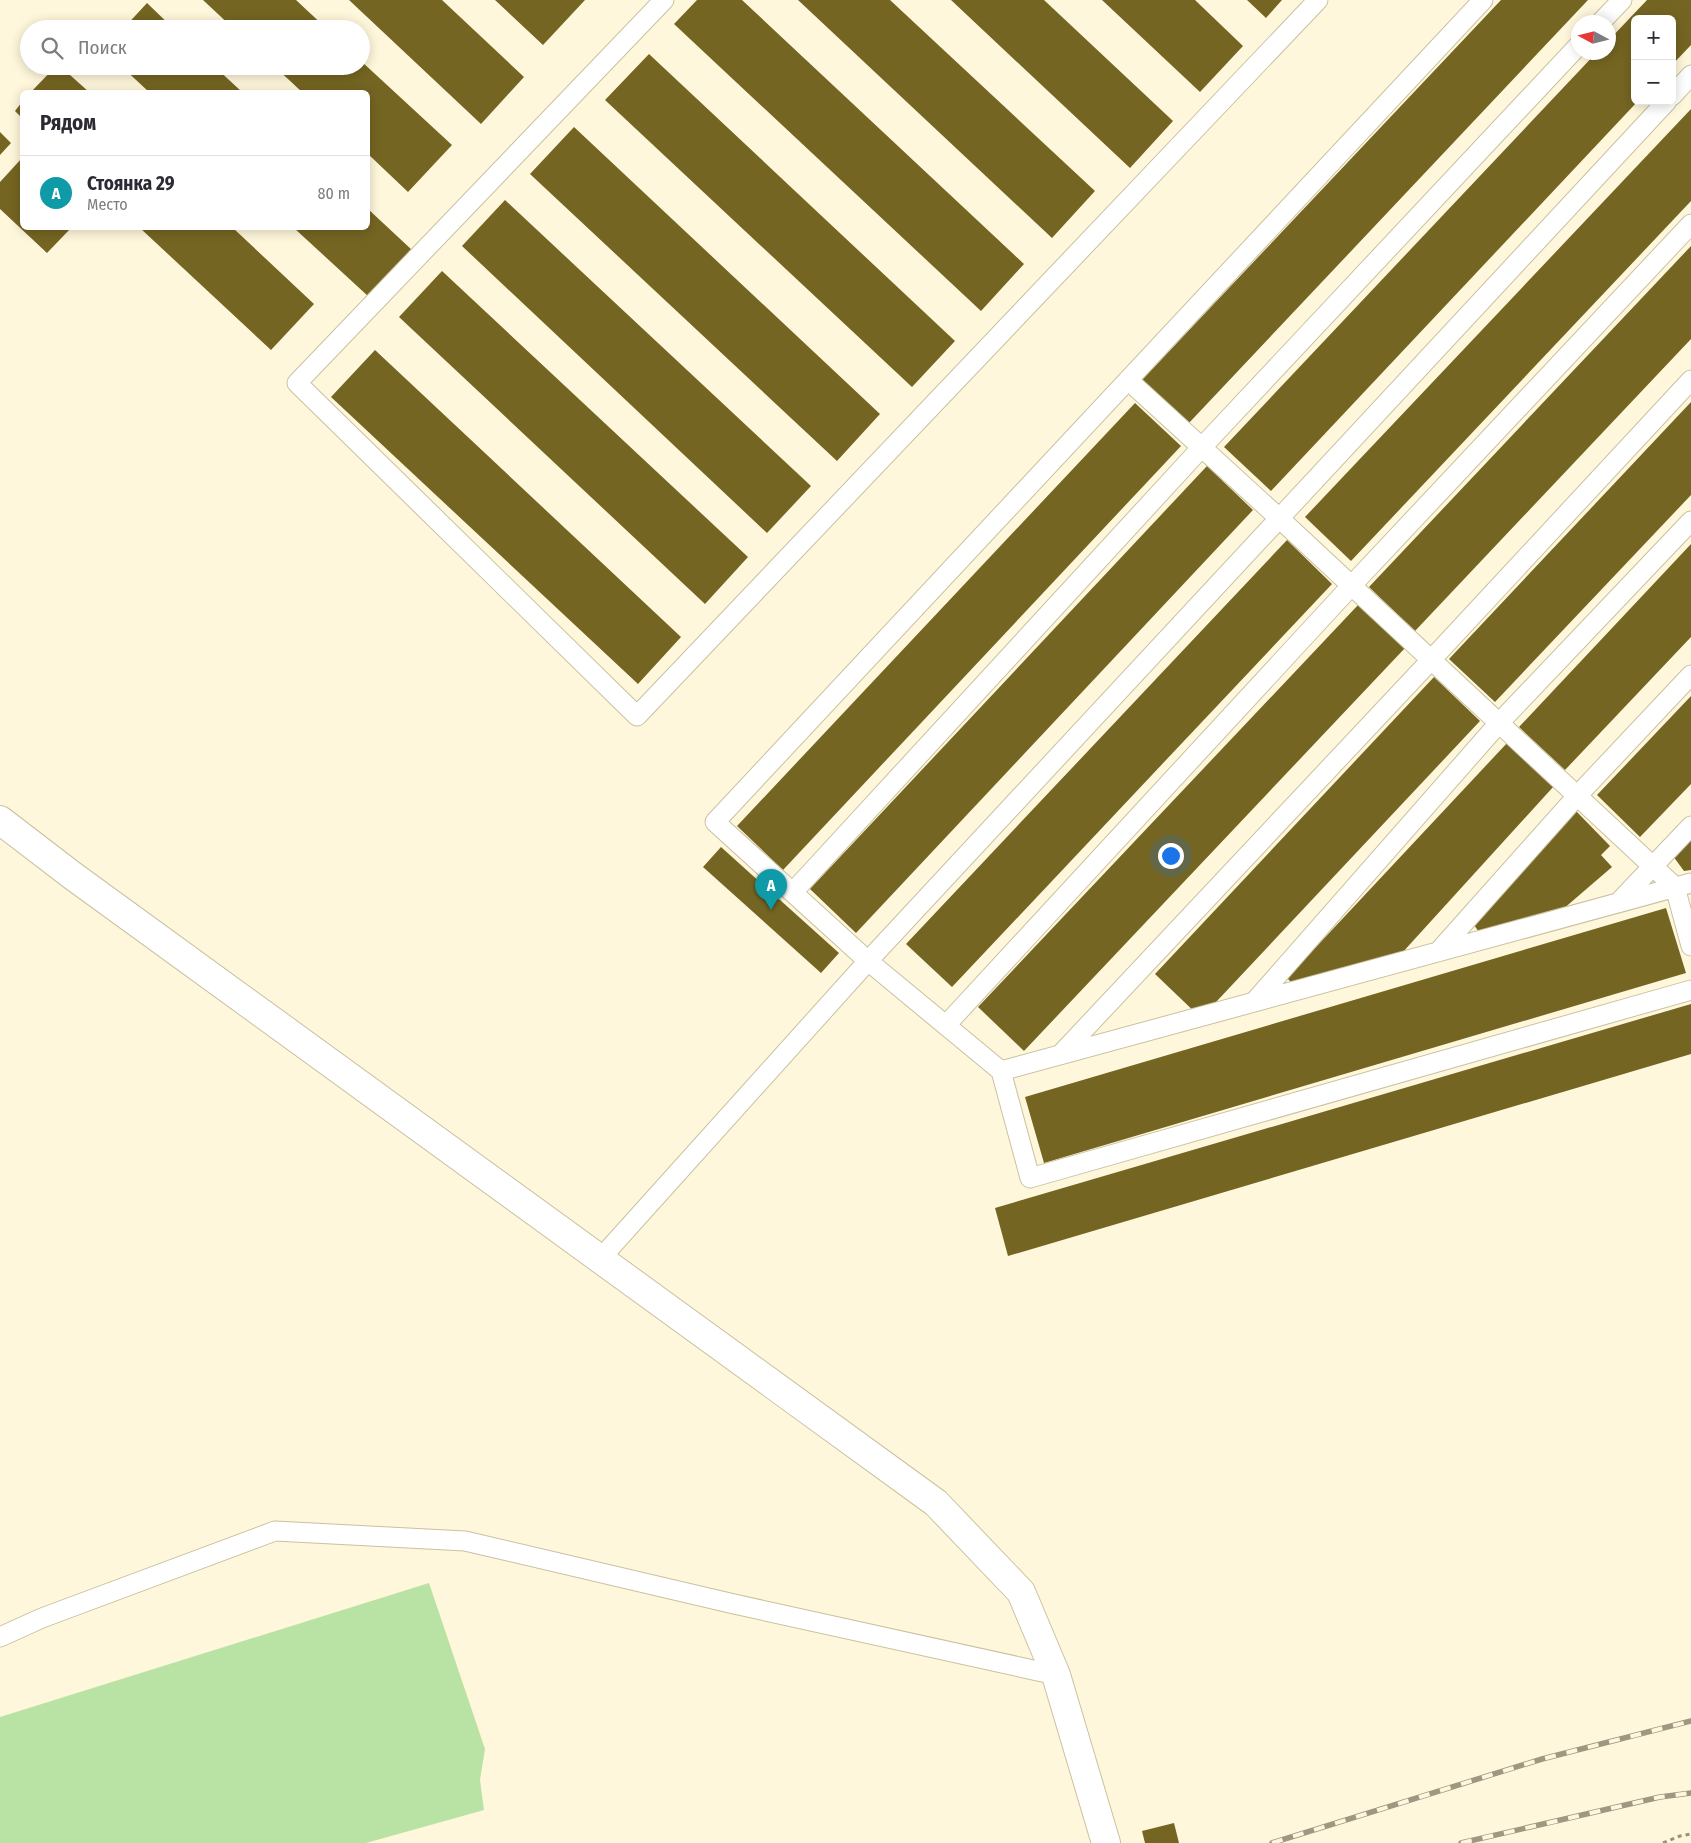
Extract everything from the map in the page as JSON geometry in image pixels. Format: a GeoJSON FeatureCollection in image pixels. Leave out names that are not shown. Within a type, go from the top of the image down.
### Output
{"type":"FeatureCollection","features":[{"type":"Feature","properties":{"kind":"street"},"geometry":{"type":"LineString","coordinates":[[0,820],[89,888],[936,1503],[1022,1592],[1056,1675],[1106,1843]]}},
{"type":"Feature","properties":{"kind":"lane"},"geometry":{"type":"LineString","coordinates":[[664,0],[297,383],[637,716],[1318,0]]}},
{"type":"Feature","properties":{"kind":"lane"},"geometry":{"type":"LineString","coordinates":[[1483,0],[715,822],[868,961],[1001,1071],[1030,1178],[1691,990]]}},
{"type":"Feature","properties":{"kind":"lane"},"geometry":{"type":"LineString","coordinates":[[1608,15],[1622,0]]}},
{"type":"Feature","properties":{"kind":"lane"},"geometry":{"type":"LineString","coordinates":[[792,892],[1202,447],[1571,53]]}},
{"type":"Feature","properties":{"kind":"lane"},"geometry":{"type":"LineString","coordinates":[[1676,92],[1691,76]]}},
{"type":"Feature","properties":{"kind":"lane"},"geometry":{"type":"LineString","coordinates":[[600,1259],[868,961],[1663,105]]}},
{"type":"Feature","properties":{"kind":"lane"},"geometry":{"type":"LineString","coordinates":[[946,1025],[1352,585],[1691,224]]}},
{"type":"Feature","properties":{"kind":"lane"},"geometry":{"type":"LineString","coordinates":[[1128,380],[1352,585],[1652,866],[1683,885]]}},
{"type":"Feature","properties":{"kind":"lane"},"geometry":{"type":"LineString","coordinates":[[1060,1054],[1431,660],[1691,380]]}},
{"type":"Feature","properties":{"kind":"lane"},"geometry":{"type":"LineString","coordinates":[[1255,1002],[1499,723],[1691,521]]}},
{"type":"Feature","properties":{"kind":"lane"},"geometry":{"type":"LineString","coordinates":[[1438,952],[1576,796],[1691,675]]}},
{"type":"Feature","properties":{"kind":"lane"},"geometry":{"type":"LineString","coordinates":[[1618,903],[1691,826]]}},
{"type":"Feature","properties":{"kind":"lane"},"geometry":{"type":"LineString","coordinates":[[1001,1071],[1683,885]]}},
{"type":"Feature","properties":{"kind":"lane"},"geometry":{"type":"LineString","coordinates":[[1683,885],[1691,946]]}},
{"type":"Feature","properties":{"kind":"lane"},"geometry":{"type":"LineString","coordinates":[[0,1637],[42,1618],[275,1531],[465,1541],[744,1607],[1056,1675]]}},
{"type":"Feature","properties":{"kind":"path"},"geometry":{"type":"LineString","coordinates":[[1664,1843],[1680,1836],[1691,1834]]}},
{"type":"Feature","properties":{"kind":"green space"},"geometry":{"type":"Polygon","coordinates":[[[429,1583],[485,1749],[480,1780],[484,1810],[366,1843],[0,1843],[0,1717],[429,1583]]]}},
{"type":"Feature","properties":{"kind":"building"},"geometry":{"type":"Polygon","coordinates":[[[203,0],[296,0],[317,20],[224,20],[203,0]]]}},
{"type":"Feature","properties":{"kind":"building"},"geometry":{"type":"Polygon","coordinates":[[[349,0],[442,0],[524,77],[481,124],[349,0]]]}},
{"type":"Feature","properties":{"kind":"building"},"geometry":{"type":"Polygon","coordinates":[[[495,0],[585,0],[543,45],[495,0]]]}},
{"type":"Feature","properties":{"kind":"building"},"geometry":{"type":"Polygon","coordinates":[[[697,0],[742,0],[1024,264],[981,311],[674,24],[697,0]]]}},
{"type":"Feature","properties":{"kind":"building"},"geometry":{"type":"Polygon","coordinates":[[[798,0],[890,0],[1095,191],[1052,238],[798,0]]]}},
{"type":"Feature","properties":{"kind":"building"},"geometry":{"type":"Polygon","coordinates":[[[951,0],[1044,0],[1173,121],[1130,168],[951,0]]]}},
{"type":"Feature","properties":{"kind":"building"},"geometry":{"type":"Polygon","coordinates":[[[1102,0],[1195,0],[1243,46],[1200,92],[1102,0]]]}},
{"type":"Feature","properties":{"kind":"building"},"geometry":{"type":"Polygon","coordinates":[[[1247,0],[1282,0],[1266,18],[1247,0]]]}},
{"type":"Feature","properties":{"kind":"building"},"geometry":{"type":"Polygon","coordinates":[[[1501,0],[1588,0],[1574,15],[1571,15],[1571,18],[1188,424],[1142,380],[1501,0]]]}},
{"type":"Feature","properties":{"kind":"building"},"geometry":{"type":"Polygon","coordinates":[[[1647,0],[1691,0],[1691,45],[1676,61],[1676,15],[1633,15],[1647,0]]]}},
{"type":"Feature","properties":{"kind":"building"},"geometry":{"type":"Polygon","coordinates":[[[147,3],[165,20],[131,20],[147,3]]]}},
{"type":"Feature","properties":{"kind":"building"},"geometry":{"type":"Polygon","coordinates":[[[1631,17],[1631,105],[1634,105],[1271,491],[1224,447],[1589,60],[1616,60],[1616,33],[1631,17]]]}},
{"type":"Feature","properties":{"kind":"building"},"geometry":{"type":"Polygon","coordinates":[[[649,54],[955,341],[912,387],[605,100],[649,54]]]}},
{"type":"Feature","properties":{"kind":"building"},"geometry":{"type":"Polygon","coordinates":[[[370,69],[452,145],[408,192],[370,156],[370,90],[300,90],[284,75],[370,75],[370,69]]]}},
{"type":"Feature","properties":{"kind":"building"},"geometry":{"type":"Polygon","coordinates":[[[47,75],[70,75],[87,90],[33,90],[47,75]]]}},
{"type":"Feature","properties":{"kind":"building"},"geometry":{"type":"Polygon","coordinates":[[[131,75],[224,75],[240,90],[147,90],[131,75]]]}},
{"type":"Feature","properties":{"kind":"building"},"geometry":{"type":"Polygon","coordinates":[[[20,105],[20,116],[15,111],[20,105]]]}},
{"type":"Feature","properties":{"kind":"building"},"geometry":{"type":"Polygon","coordinates":[[[1691,109],[1691,201],[1351,561],[1305,517],[1691,109]]]}},
{"type":"Feature","properties":{"kind":"building"},"geometry":{"type":"Polygon","coordinates":[[[574,127],[880,414],[837,461],[530,174],[574,127]]]}},
{"type":"Feature","properties":{"kind":"building"},"geometry":{"type":"Polygon","coordinates":[[[0,132],[11,143],[0,155],[0,132]]]}},
{"type":"Feature","properties":{"kind":"building"},"geometry":{"type":"Polygon","coordinates":[[[20,160],[20,228],[0,209],[0,182],[20,160]]]}},
{"type":"Feature","properties":{"kind":"building"},"geometry":{"type":"Polygon","coordinates":[[[505,200],[811,486],[767,533],[462,246],[505,200]]]}},
{"type":"Feature","properties":{"kind":"building"},"geometry":{"type":"Polygon","coordinates":[[[370,211],[412,250],[369,297],[296,230],[370,230],[370,211]]]}},
{"type":"Feature","properties":{"kind":"building"},"geometry":{"type":"Polygon","coordinates":[[[22,230],[69,230],[47,253],[22,230]]]}},
{"type":"Feature","properties":{"kind":"building"},"geometry":{"type":"Polygon","coordinates":[[[142,230],[235,230],[314,304],[271,350],[142,230]]]}},
{"type":"Feature","properties":{"kind":"building"},"geometry":{"type":"Polygon","coordinates":[[[1691,246],[1691,339],[1415,631],[1369,587],[1691,246]]]}},
{"type":"Feature","properties":{"kind":"building"},"geometry":{"type":"Polygon","coordinates":[[[442,271],[748,557],[705,604],[399,317],[442,271]]]}},
{"type":"Feature","properties":{"kind":"building"},"geometry":{"type":"Polygon","coordinates":[[[375,350],[681,637],[638,684],[331,397],[375,350]]]}},
{"type":"Feature","properties":{"kind":"building"},"geometry":{"type":"Polygon","coordinates":[[[1691,402],[1691,495],[1495,702],[1449,659],[1691,402]]]}},
{"type":"Feature","properties":{"kind":"building"},"geometry":{"type":"Polygon","coordinates":[[[1135,403],[1181,446],[783,870],[737,826],[1135,403]]]}},
{"type":"Feature","properties":{"kind":"building"},"geometry":{"type":"Polygon","coordinates":[[[1207,466],[1253,510],[856,933],[810,889],[1207,466]]]}},
{"type":"Feature","properties":{"kind":"building"},"geometry":{"type":"Polygon","coordinates":[[[1287,540],[1332,584],[952,987],[906,944],[1287,540]]]}},
{"type":"Feature","properties":{"kind":"building"},"geometry":{"type":"Polygon","coordinates":[[[1691,544],[1691,637],[1565,770],[1519,727],[1691,544]]]}},
{"type":"Feature","properties":{"kind":"building"},"geometry":{"type":"Polygon","coordinates":[[[1359,604],[1405,648],[1024,1051],[978,1007],[1359,604]]]}},
{"type":"Feature","properties":{"kind":"building"},"geometry":{"type":"Polygon","coordinates":[[[1434,677],[1480,721],[1201,1018],[1155,974],[1434,677]]]}},
{"type":"Feature","properties":{"kind":"building"},"geometry":{"type":"Polygon","coordinates":[[[1691,696],[1691,784],[1640,837],[1597,795],[1691,696]]]}},
{"type":"Feature","properties":{"kind":"building"},"geometry":{"type":"Polygon","coordinates":[[[1508,742],[1554,786],[1402,953],[1301,992],[1287,978],[1508,742]]]}},
{"type":"Feature","properties":{"kind":"building"},"geometry":{"type":"Polygon","coordinates":[[[1576,811],[1610,846],[1601,855],[1612,867],[1562,910],[1481,935],[1472,922],[1576,811]]]}},
{"type":"Feature","properties":{"kind":"building"},"geometry":{"type":"Polygon","coordinates":[[[1691,840],[1691,870],[1684,871],[1670,852],[1691,840]]]}},
{"type":"Feature","properties":{"kind":"building"},"geometry":{"type":"Polygon","coordinates":[[[721,847],[839,953],[821,973],[703,867],[721,847]]]}},
{"type":"Feature","properties":{"kind":"building"},"geometry":{"type":"Polygon","coordinates":[[[1666,908],[1686,973],[1044,1163],[1025,1097],[1666,908]]]}},
{"type":"Feature","properties":{"kind":"building"},"geometry":{"type":"Polygon","coordinates":[[[1691,1004],[1691,1054],[1008,1256],[995,1208],[1691,1004]]]}},
{"type":"Feature","properties":{"kind":"building"},"geometry":{"type":"Polygon","coordinates":[[[1174,1823],[1179,1843],[1145,1843],[1142,1831],[1174,1823]]]}},
{"type":"Feature","properties":{"kind":"railway"},"geometry":{"type":"LineString","coordinates":[[1272,1843],[1542,1759],[1691,1721]]}},
{"type":"Feature","properties":{"kind":"railway"},"geometry":{"type":"LineString","coordinates":[[1461,1843],[1660,1797],[1691,1793]]}},
{"type":"Feature","properties":{"kind":"place","name":"Стоянка 29"},"geometry":{"type":"Point","coordinates":[771,910]}}]}
